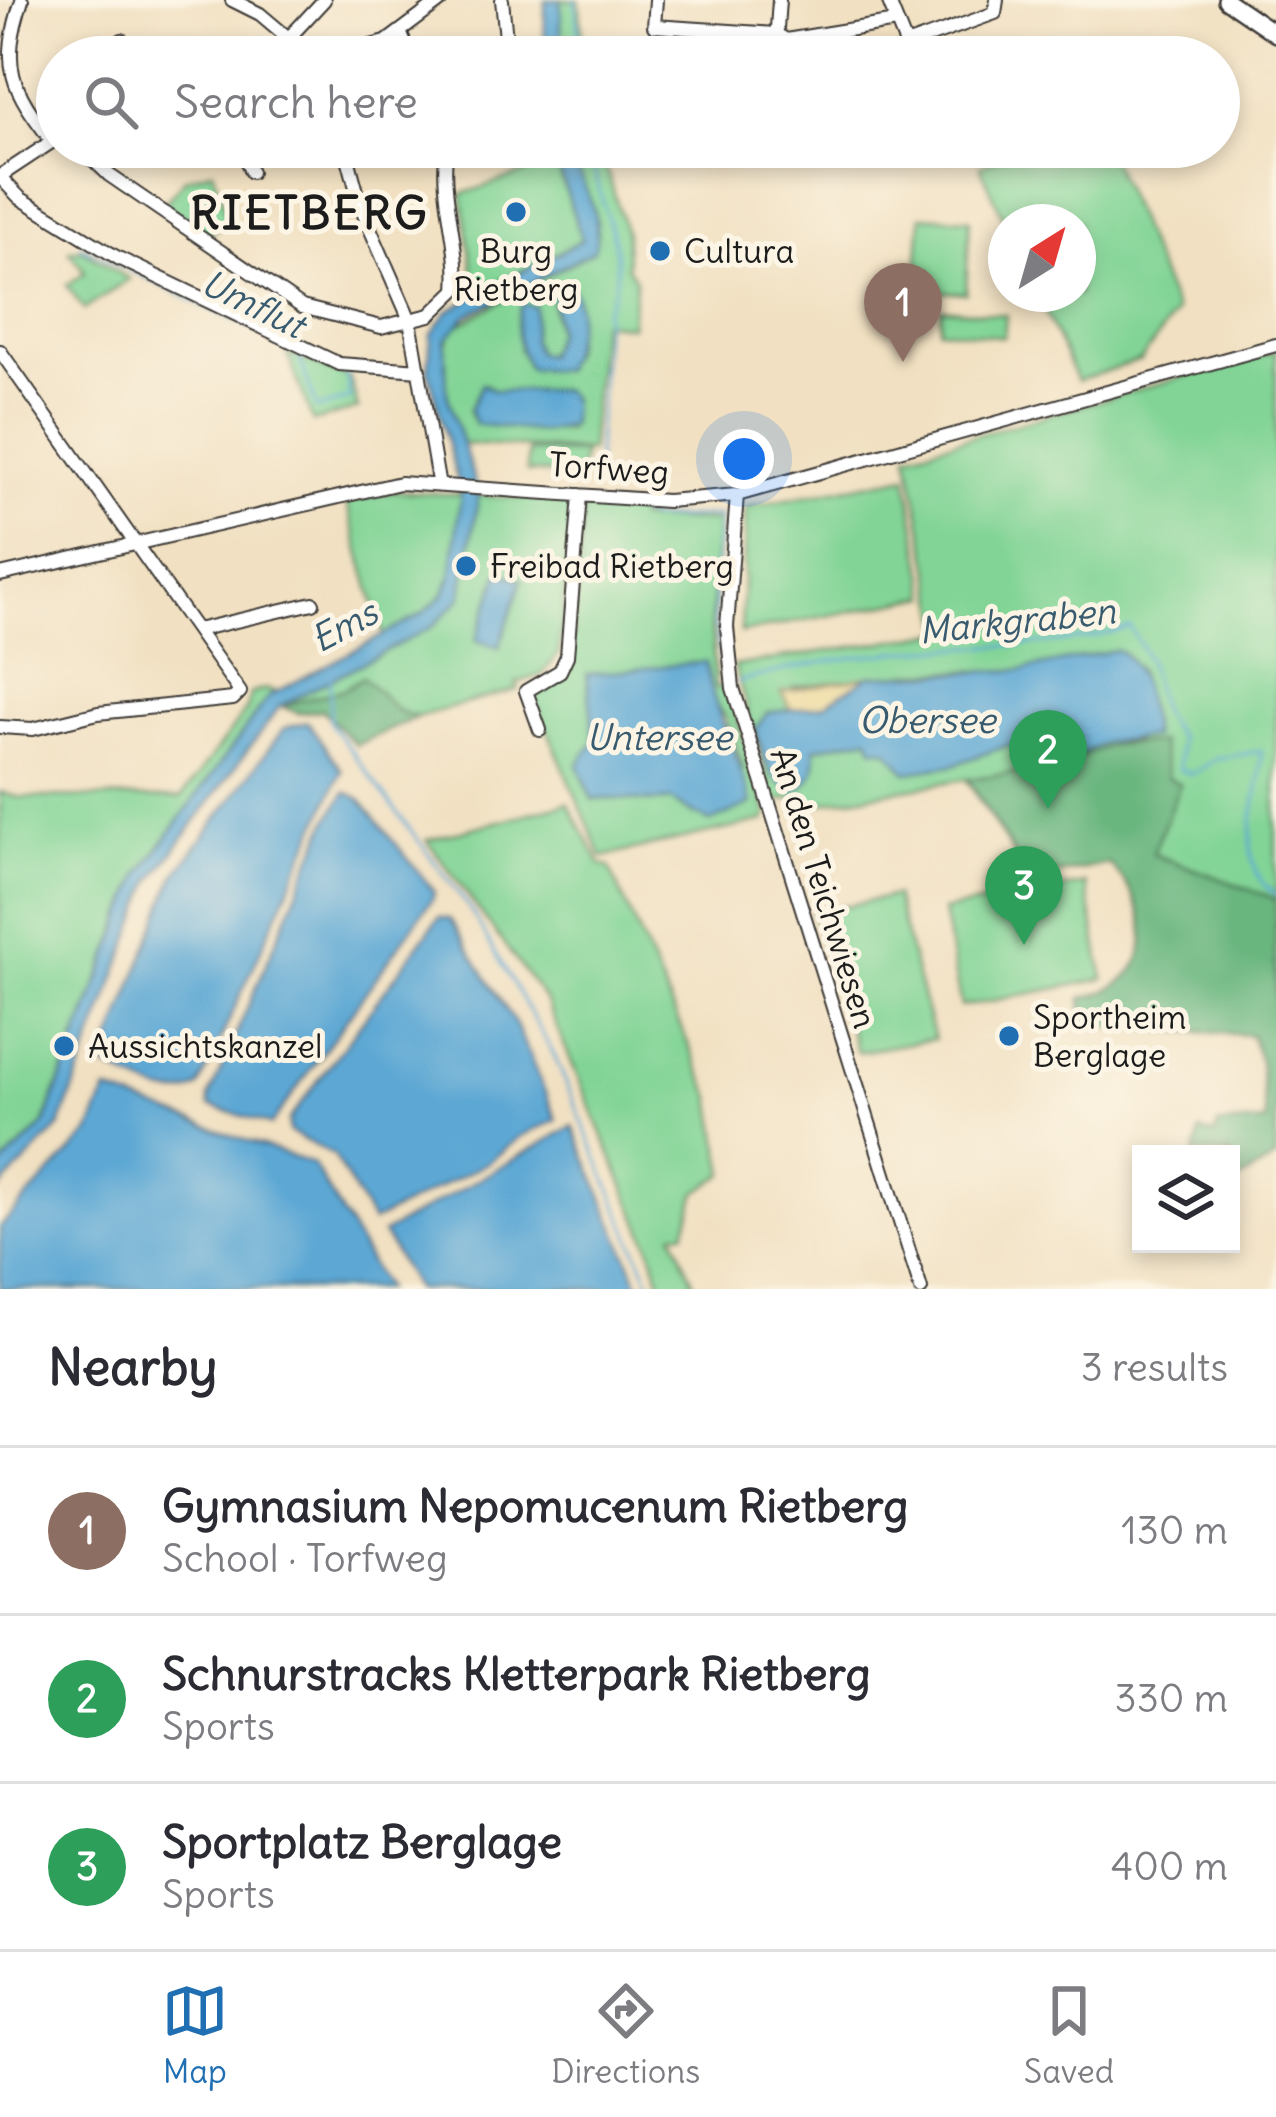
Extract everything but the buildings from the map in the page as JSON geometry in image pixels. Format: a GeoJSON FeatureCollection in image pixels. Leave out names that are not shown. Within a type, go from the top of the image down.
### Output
{"type":"FeatureCollection","features":[{"type":"Feature","properties":{"kind":"main road"},"geometry":{"type":"LineString","coordinates":[[1226,0],[1276,34]]}},
{"type":"Feature","properties":{"kind":"street"},"geometry":{"type":"LineString","coordinates":[[22,0],[7,41],[9,76],[36,114]]}},
{"type":"Feature","properties":{"kind":"street"},"geometry":{"type":"LineString","coordinates":[[232,0],[260,14],[283,36]]}},
{"type":"Feature","properties":{"kind":"street"},"geometry":{"type":"LineString","coordinates":[[292,36],[324,0]]}},
{"type":"Feature","properties":{"kind":"street"},"geometry":{"type":"LineString","coordinates":[[395,36],[442,0]]}},
{"type":"Feature","properties":{"kind":"street"},"geometry":{"type":"LineString","coordinates":[[502,0],[506,36]]}},
{"type":"Feature","properties":{"kind":"street"},"geometry":{"type":"LineString","coordinates":[[656,0],[654,26],[779,36]]}},
{"type":"Feature","properties":{"kind":"street"},"geometry":{"type":"LineString","coordinates":[[776,34],[779,0]]}},
{"type":"Feature","properties":{"kind":"street"},"geometry":{"type":"LineString","coordinates":[[888,0],[902,36]]}},
{"type":"Feature","properties":{"kind":"street"},"geometry":{"type":"LineString","coordinates":[[943,36],[995,13],[997,0]]}},
{"type":"Feature","properties":{"kind":"street"},"geometry":{"type":"LineString","coordinates":[[835,36],[896,22]]}},
{"type":"Feature","properties":{"kind":"street"},"geometry":{"type":"LineString","coordinates":[[36,152],[0,176],[20,198],[118,258],[339,364],[420,370]]}},
{"type":"Feature","properties":{"kind":"street"},"geometry":{"type":"LineString","coordinates":[[102,168],[302,308],[362,326],[430,315],[456,290],[458,262],[444,168]]}},
{"type":"Feature","properties":{"kind":"street"},"geometry":{"type":"LineString","coordinates":[[249,168],[251,172]]}},
{"type":"Feature","properties":{"kind":"street"},"geometry":{"type":"LineString","coordinates":[[351,168],[362,210],[410,320],[442,479]]}},
{"type":"Feature","properties":{"kind":"street","name":"Torfweg"},"geometry":{"type":"LineString","coordinates":[[0,575],[377,486],[442,479],[667,501],[736,495],[1276,345]]}},
{"type":"Feature","properties":{"kind":"street"},"geometry":{"type":"LineString","coordinates":[[0,351],[240,696],[98,713],[33,729],[0,727]]}},
{"type":"Feature","properties":{"kind":"street"},"geometry":{"type":"LineString","coordinates":[[540,730],[526,691],[560,671],[567,656],[580,495]]}},
{"type":"Feature","properties":{"kind":"street","name":"An den Teichwiesen"},"geometry":{"type":"LineString","coordinates":[[736,495],[728,627],[734,688],[921,1289]]}},
{"type":"Feature","properties":{"kind":"street"},"geometry":{"type":"LineString","coordinates":[[197,629],[313,603]]}},
{"type":"Feature","properties":{"kind":"green space"},"geometry":{"type":"Polygon","coordinates":[[[561,0],[579,0],[583,36],[561,36],[561,0]]]}},
{"type":"Feature","properties":{"kind":"green space"},"geometry":{"type":"Polygon","coordinates":[[[541,168],[558,168],[582,240],[476,294],[462,194],[541,168]]]}},
{"type":"Feature","properties":{"kind":"green space"},"geometry":{"type":"Polygon","coordinates":[[[575,168],[606,168],[626,233],[627,267],[636,280],[631,326],[601,322],[590,451],[463,444],[443,371],[453,328],[593,251],[596,219],[575,168]],[[577,298],[552,302],[556,332],[547,355],[537,353],[532,340],[534,315],[519,350],[562,370],[573,345],[577,298]],[[485,384],[470,413],[475,424],[567,430],[572,410],[564,390],[495,391],[485,384]]]}},
{"type":"Feature","properties":{"kind":"green space"},"geometry":{"type":"Polygon","coordinates":[[[981,168],[1115,168],[1176,312],[1141,360],[1077,381],[1045,312],[1096,312],[1096,204],[997,204],[981,168]]]}},
{"type":"Feature","properties":{"kind":"green space"},"geometry":{"type":"Polygon","coordinates":[[[213,170],[227,218],[209,236],[164,204],[184,179],[213,170]]]}},
{"type":"Feature","properties":{"kind":"green space"},"geometry":{"type":"Polygon","coordinates":[[[921,216],[970,219],[966,293],[916,290],[921,216]]]}},
{"type":"Feature","properties":{"kind":"green space"},"geometry":{"type":"Polygon","coordinates":[[[83,250],[129,279],[84,310],[67,285],[85,272],[69,251],[83,250]]]}},
{"type":"Feature","properties":{"kind":"green space"},"geometry":{"type":"Polygon","coordinates":[[[941,308],[1006,315],[1004,337],[939,329],[941,308]]]}},
{"type":"Feature","properties":{"kind":"green space"},"geometry":{"type":"Polygon","coordinates":[[[1276,351],[1276,899],[1152,854],[1030,880],[966,779],[809,805],[806,795],[774,802],[734,666],[943,632],[908,454],[1276,351]],[[1116,650],[1022,670],[919,672],[793,687],[791,710],[767,713],[811,772],[815,748],[869,737],[898,758],[906,772],[953,765],[1009,745],[1040,761],[1059,763],[1106,742],[1135,741],[1149,720],[1138,669],[1116,650]]]}},
{"type":"Feature","properties":{"kind":"green space"},"geometry":{"type":"Polygon","coordinates":[[[287,353],[350,378],[358,409],[313,422],[287,353]]]}},
{"type":"Feature","properties":{"kind":"green space"},"geometry":{"type":"Polygon","coordinates":[[[528,451],[583,453],[579,475],[527,472],[528,451]]]}},
{"type":"Feature","properties":{"kind":"green space"},"geometry":{"type":"Polygon","coordinates":[[[907,476],[928,596],[741,633],[746,507],[907,476]]]}},
{"type":"Feature","properties":{"kind":"green space","name":"Freibad Rietberg"},"geometry":{"type":"Polygon","coordinates":[[[396,491],[574,501],[559,653],[542,675],[516,683],[519,689],[417,717],[398,711],[356,745],[322,710],[298,713],[281,706],[392,647],[382,631],[346,502],[396,491]]]}},
{"type":"Feature","properties":{"kind":"green space"},"geometry":{"type":"Polygon","coordinates":[[[584,504],[636,507],[639,519],[718,521],[711,622],[716,688],[727,687],[768,815],[764,821],[602,857],[532,694],[570,666],[584,504]],[[711,698],[594,743],[578,765],[593,800],[671,800],[693,814],[743,767],[725,716],[711,698]]]}},
{"type":"Feature","properties":{"kind":"green space"},"geometry":{"type":"Polygon","coordinates":[[[363,677],[398,711],[417,717],[356,745],[322,710],[298,713],[281,706],[344,689],[363,677]]]}},
{"type":"Feature","properties":{"kind":"green space"},"geometry":{"type":"Polygon","coordinates":[[[274,691],[140,874],[43,1125],[0,1168],[0,792],[18,797],[181,798],[247,709],[250,694],[274,691]]]}},
{"type":"Feature","properties":{"kind":"green space"},"geometry":{"type":"Polygon","coordinates":[[[1160,742],[1168,778],[1180,784],[1153,854],[1276,899],[1276,1158],[1240,1180],[1240,1145],[1197,1145],[1200,1131],[1215,1135],[1218,1125],[1266,1122],[1260,1062],[1251,1035],[1084,1025],[1082,998],[1108,990],[1127,977],[1138,961],[1144,943],[1136,903],[1109,864],[1030,880],[968,779],[1060,766],[1109,745],[1160,742]]]}},
{"type":"Feature","properties":{"kind":"green space"},"geometry":{"type":"Polygon","coordinates":[[[568,803],[601,865],[609,867],[712,1097],[725,1174],[697,1192],[685,1232],[673,1233],[696,1289],[662,1289],[651,1249],[545,1000],[427,840],[568,803]]]}},
{"type":"Feature","properties":{"kind":"green space"},"geometry":{"type":"Polygon","coordinates":[[[1086,884],[1104,979],[961,1007],[943,911],[1086,884]]]}},
{"type":"Feature","properties":{"kind":"green space"},"geometry":{"type":"Polygon","coordinates":[[[895,896],[934,1039],[857,1052],[812,912],[895,896]]]}},
{"type":"Feature","properties":{"kind":"sand"},"geometry":{"type":"Polygon","coordinates":[[[869,676],[833,701],[802,711],[791,710],[781,692],[869,676]]]}},
{"type":"Feature","properties":{"kind":"water"},"geometry":{"type":"Polygon","coordinates":[[[545,0],[561,0],[561,36],[544,36],[545,0]]]}},
{"type":"Feature","properties":{"kind":"water"},"geometry":{"type":"Polygon","coordinates":[[[559,168],[576,168],[590,199],[597,226],[593,251],[466,316],[445,341],[447,394],[479,495],[461,598],[432,627],[280,706],[152,881],[60,1126],[0,1189],[0,1168],[44,1125],[140,874],[269,696],[422,614],[443,595],[451,578],[461,494],[428,369],[431,335],[448,311],[582,240],[559,168]]]}},
{"type":"Feature","properties":{"kind":"water"},"geometry":{"type":"Polygon","coordinates":[[[564,286],[573,289],[578,308],[562,370],[529,369],[518,337],[522,304],[535,306],[532,340],[537,353],[547,355],[556,332],[553,292],[564,286]]]}},
{"type":"Feature","properties":{"kind":"water"},"geometry":{"type":"Polygon","coordinates":[[[482,384],[495,391],[564,390],[571,400],[571,425],[542,432],[475,424],[470,409],[482,384]]]}},
{"type":"Feature","properties":{"kind":"water"},"geometry":{"type":"Polygon","coordinates":[[[500,572],[522,580],[499,648],[476,640],[500,572]]]}},
{"type":"Feature","properties":{"kind":"water","name":"Obersee"},"geometry":{"type":"Polygon","coordinates":[[[1116,650],[1138,674],[1152,737],[1106,742],[1059,763],[1040,761],[1009,745],[953,765],[906,772],[888,750],[873,748],[869,737],[815,748],[812,774],[793,792],[772,774],[756,729],[767,713],[824,705],[869,676],[1022,670],[1116,650]]]}},
{"type":"Feature","properties":{"kind":"water","name":"Untersee"},"geometry":{"type":"Polygon","coordinates":[[[706,662],[751,804],[710,822],[671,800],[593,800],[578,765],[594,742],[587,674],[706,662]]]}},
{"type":"Feature","properties":{"kind":"water"},"geometry":{"type":"Polygon","coordinates":[[[308,722],[342,771],[199,1087],[188,1093],[164,1093],[106,1068],[106,1055],[174,877],[284,728],[308,722]]]}},
{"type":"Feature","properties":{"kind":"water"},"geometry":{"type":"Polygon","coordinates":[[[346,792],[359,798],[434,891],[433,898],[271,1125],[209,1106],[329,818],[346,792]]]}},
{"type":"Feature","properties":{"kind":"water"},"geometry":{"type":"Polygon","coordinates":[[[439,917],[450,919],[516,1025],[557,1120],[521,1136],[489,1162],[372,1222],[333,1155],[289,1132],[289,1120],[439,917]]]}},
{"type":"Feature","properties":{"kind":"water"},"geometry":{"type":"Polygon","coordinates":[[[107,1091],[313,1164],[385,1289],[0,1289],[0,1227],[90,1132],[107,1091]]]}},
{"type":"Feature","properties":{"kind":"water"},"geometry":{"type":"Polygon","coordinates":[[[573,1126],[641,1289],[415,1289],[383,1233],[573,1126]]]}},
{"type":"Feature","properties":{"kind":"waterway","name":"Markgraben"},"geometry":{"type":"LineString","coordinates":[[575,0],[579,36]]}},
{"type":"Feature","properties":{"kind":"waterway","name":"Markgraben"},"geometry":{"type":"LineString","coordinates":[[594,168],[617,268],[605,310],[596,475],[627,482]]}},
{"type":"Feature","properties":{"kind":"waterway","name":"Umflut"},"geometry":{"type":"LineString","coordinates":[[80,246],[329,366]]}},
{"type":"Feature","properties":{"kind":"waterway"},"geometry":{"type":"LineString","coordinates":[[299,356],[317,409],[350,398],[346,372]]}},
{"type":"Feature","properties":{"kind":"waterway","name":"Umflut"},"geometry":{"type":"LineString","coordinates":[[338,369],[414,376]]}},
{"type":"Feature","properties":{"kind":"waterway","name":"Markgraben"},"geometry":{"type":"LineString","coordinates":[[640,514],[652,519],[719,516],[714,618],[725,684]]}},
{"type":"Feature","properties":{"kind":"waterway","name":"Markgraben"},"geometry":{"type":"LineString","coordinates":[[738,682],[857,657],[1055,642],[1130,627],[1148,660],[1161,712],[1179,739],[1179,769],[1192,774],[1216,759],[1261,751],[1251,847],[1262,881],[1276,895]]}},
{"type":"Feature","properties":{"kind":"waterway"},"geometry":{"type":"LineString","coordinates":[[330,678],[330,723],[470,909],[554,1055],[653,1289]]}},
{"type":"Feature","properties":{"kind":"place","name":"Burg Rietberg"},"geometry":{"type":"Point","coordinates":[516,212]}},
{"type":"Feature","properties":{"kind":"place","name":"Cultura"},"geometry":{"type":"Point","coordinates":[660,251]}},
{"type":"Feature","properties":{"kind":"place","name":"Gymnasium Nepomucenum Rietberg"},"geometry":{"type":"Point","coordinates":[903,362]}},
{"type":"Feature","properties":{"kind":"place","name":"Freibad Rietberg"},"geometry":{"type":"Point","coordinates":[466,566]}},
{"type":"Feature","properties":{"kind":"place","name":"Schnurstracks Kletterpark Rietberg"},"geometry":{"type":"Point","coordinates":[1048,809]}},
{"type":"Feature","properties":{"kind":"place","name":"Sportplatz Berglage"},"geometry":{"type":"Point","coordinates":[1024,945]}},
{"type":"Feature","properties":{"kind":"place","name":"Sportheim Berglage"},"geometry":{"type":"Point","coordinates":[1009,1036]}},
{"type":"Feature","properties":{"kind":"place","name":"Aussichtskanzel"},"geometry":{"type":"Point","coordinates":[64,1046]}},
{"type":"Feature","properties":{"kind":"district","name":"RIETBERG"},"geometry":{"type":"Point","coordinates":[310,213]}},
{"type":"Feature","properties":{"kind":"water label","name":"Ems"},"geometry":{"type":"Point","coordinates":[344,626]}}]}
